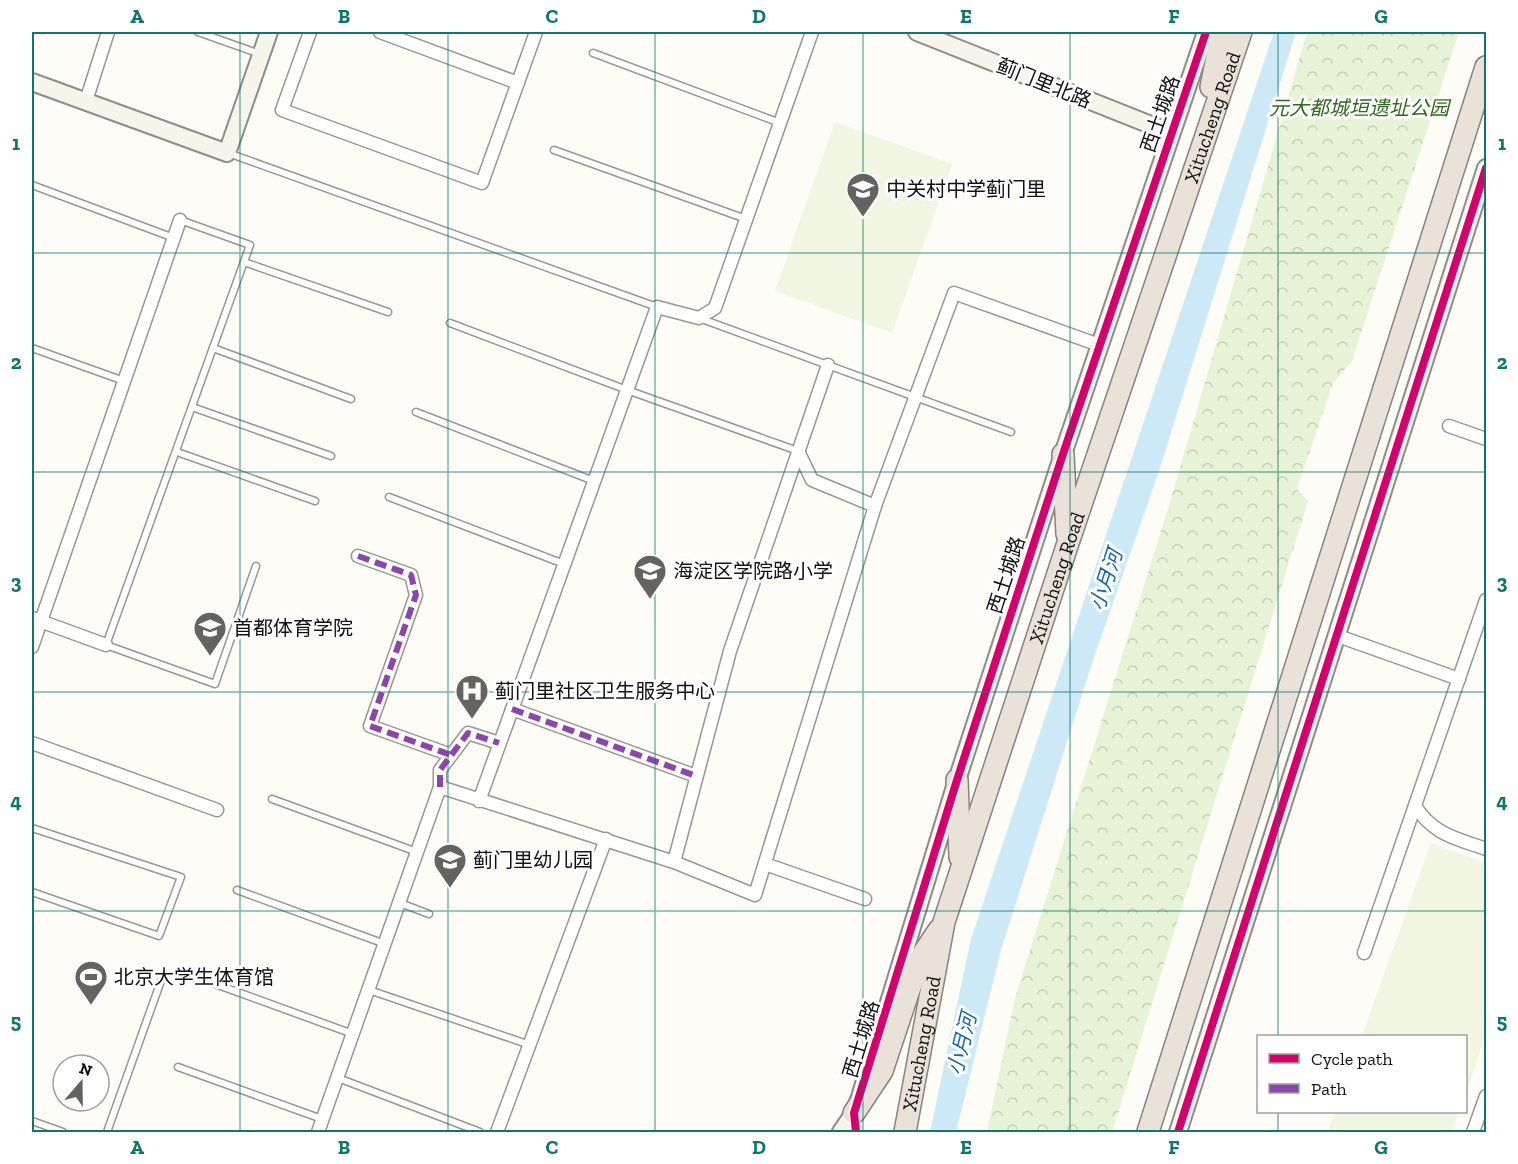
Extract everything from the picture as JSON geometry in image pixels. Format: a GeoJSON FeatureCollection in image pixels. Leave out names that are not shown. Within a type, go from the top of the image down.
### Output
{"type":"FeatureCollection","features":[{"type":"Feature","properties":{"kind":"highway"},"geometry":{"type":"LineString","coordinates":[[1194,175],[1222,32]]}},
{"type":"Feature","properties":{"kind":"highway","name":"Xitucheng Road"},"geometry":{"type":"LineString","coordinates":[[905,1132],[944,922],[1067,546],[1241,32]]}},
{"type":"Feature","properties":{"kind":"highway"},"geometry":{"type":"LineString","coordinates":[[1148,1132],[1486,67]]}},
{"type":"Feature","properties":{"kind":"highway"},"geometry":{"type":"LineString","coordinates":[[1063,454],[1067,546]]}},
{"type":"Feature","properties":{"kind":"highway"},"geometry":{"type":"LineString","coordinates":[[957,780],[960,871]]}},
{"type":"Feature","properties":{"kind":"highway"},"geometry":{"type":"LineString","coordinates":[[854,1113],[882,1071],[919,960],[944,922]]}},
{"type":"Feature","properties":{"kind":"highway"},"geometry":{"type":"LineString","coordinates":[[1158,1101],[1159,1132]]}},
{"type":"Feature","properties":{"kind":"street"},"geometry":{"type":"LineString","coordinates":[[86,101],[108,32]]}},
{"type":"Feature","properties":{"kind":"street"},"geometry":{"type":"LineString","coordinates":[[32,82],[227,153],[269,32]]}},
{"type":"Feature","properties":{"kind":"street"},"geometry":{"type":"LineString","coordinates":[[310,32],[282,110],[482,183],[536,32]]}},
{"type":"Feature","properties":{"kind":"street"},"geometry":{"type":"LineString","coordinates":[[380,32],[518,83]]}},
{"type":"Feature","properties":{"kind":"street"},"geometry":{"type":"LineString","coordinates":[[479,801],[657,307],[699,318],[715,308],[812,32]]}},
{"type":"Feature","properties":{"kind":"street","name":"蓟门里北路"},"geometry":{"type":"LineString","coordinates":[[917,32],[1171,134]]}},
{"type":"Feature","properties":{"kind":"street","name":"西土城路"},"geometry":{"type":"LineString","coordinates":[[841,1132],[854,1113],[957,780],[1063,454],[1206,32]]}},
{"type":"Feature","properties":{"kind":"street"},"geometry":{"type":"LineString","coordinates":[[1178,1132],[1486,168]]}},
{"type":"Feature","properties":{"kind":"street"},"geometry":{"type":"LineString","coordinates":[[32,647],[36,619],[124,381],[180,220]]}},
{"type":"Feature","properties":{"kind":"street"},"geometry":{"type":"LineString","coordinates":[[440,787],[674,862],[755,895],[875,506],[954,294],[1099,345]]}},
{"type":"Feature","properties":{"kind":"street"},"geometry":{"type":"LineString","coordinates":[[674,862],[729,651],[828,365]]}},
{"type":"Feature","properties":{"kind":"street"},"geometry":{"type":"LineString","coordinates":[[1449,426],[1486,439]]}},
{"type":"Feature","properties":{"kind":"street"},"geometry":{"type":"LineString","coordinates":[[798,451],[812,480],[875,506]]}},
{"type":"Feature","properties":{"kind":"street"},"geometry":{"type":"LineString","coordinates":[[358,556],[411,575],[416,595],[370,726],[451,755]]}},
{"type":"Feature","properties":{"kind":"street"},"geometry":{"type":"LineString","coordinates":[[1364,953],[1486,600]]}},
{"type":"Feature","properties":{"kind":"street"},"geometry":{"type":"LineString","coordinates":[[36,619],[106,645]]}},
{"type":"Feature","properties":{"kind":"street"},"geometry":{"type":"LineString","coordinates":[[1338,636],[1459,679]]}},
{"type":"Feature","properties":{"kind":"street"},"geometry":{"type":"LineString","coordinates":[[512,709],[696,776]]}},
{"type":"Feature","properties":{"kind":"street"},"geometry":{"type":"LineString","coordinates":[[318,1132],[440,787],[440,770],[468,732],[500,743]]}},
{"type":"Feature","properties":{"kind":"street"},"geometry":{"type":"LineString","coordinates":[[32,743],[217,810]]}},
{"type":"Feature","properties":{"kind":"street"},"geometry":{"type":"LineString","coordinates":[[1415,806],[1426,822],[1440,833],[1486,849]]}},
{"type":"Feature","properties":{"kind":"street"},"geometry":{"type":"LineString","coordinates":[[497,1132],[606,839]]}},
{"type":"Feature","properties":{"kind":"street"},"geometry":{"type":"LineString","coordinates":[[765,864],[865,899]]}},
{"type":"Feature","properties":{"kind":"street"},"geometry":{"type":"LineString","coordinates":[[1473,1132],[1486,1096]]}},
{"type":"Feature","properties":{"kind":"lane"},"geometry":{"type":"LineString","coordinates":[[198,32],[261,55]]}},
{"type":"Feature","properties":{"kind":"lane"},"geometry":{"type":"LineString","coordinates":[[593,54],[780,123]]}},
{"type":"Feature","properties":{"kind":"lane"},"geometry":{"type":"LineString","coordinates":[[554,150],[746,219]]}},
{"type":"Feature","properties":{"kind":"lane"},"geometry":{"type":"LineString","coordinates":[[227,153],[657,307]]}},
{"type":"Feature","properties":{"kind":"lane"},"geometry":{"type":"LineString","coordinates":[[32,185],[174,238]]}},
{"type":"Feature","properties":{"kind":"lane"},"geometry":{"type":"LineString","coordinates":[[180,220],[250,245],[106,645],[215,684],[256,566]]}},
{"type":"Feature","properties":{"kind":"lane"},"geometry":{"type":"LineString","coordinates":[[244,262],[388,312]]}},
{"type":"Feature","properties":{"kind":"lane"},"geometry":{"type":"LineString","coordinates":[[699,318],[1011,432]]}},
{"type":"Feature","properties":{"kind":"lane"},"geometry":{"type":"LineString","coordinates":[[450,323],[798,451]]}},
{"type":"Feature","properties":{"kind":"lane"},"geometry":{"type":"LineString","coordinates":[[32,348],[124,381]]}},
{"type":"Feature","properties":{"kind":"lane"},"geometry":{"type":"LineString","coordinates":[[213,348],[351,399]]}},
{"type":"Feature","properties":{"kind":"lane"},"geometry":{"type":"LineString","coordinates":[[192,407],[332,456]]}},
{"type":"Feature","properties":{"kind":"lane"},"geometry":{"type":"LineString","coordinates":[[416,412],[594,481]]}},
{"type":"Feature","properties":{"kind":"lane"},"geometry":{"type":"LineString","coordinates":[[177,452],[315,501]]}},
{"type":"Feature","properties":{"kind":"lane"},"geometry":{"type":"LineString","coordinates":[[389,497],[564,564]]}},
{"type":"Feature","properties":{"kind":"lane"},"geometry":{"type":"LineString","coordinates":[[272,799],[417,852]]}},
{"type":"Feature","properties":{"kind":"lane"},"geometry":{"type":"LineString","coordinates":[[32,828],[181,878],[159,936],[32,892]]}},
{"type":"Feature","properties":{"kind":"lane"},"geometry":{"type":"LineString","coordinates":[[237,890],[386,944]]}},
{"type":"Feature","properties":{"kind":"lane"},"geometry":{"type":"LineString","coordinates":[[399,903],[429,914]]}},
{"type":"Feature","properties":{"kind":"lane"},"geometry":{"type":"LineString","coordinates":[[107,1132],[162,978]]}},
{"type":"Feature","properties":{"kind":"lane"},"geometry":{"type":"LineString","coordinates":[[207,981],[354,1034]]}},
{"type":"Feature","properties":{"kind":"lane"},"geometry":{"type":"LineString","coordinates":[[369,990],[530,1045]]}},
{"type":"Feature","properties":{"kind":"lane"},"geometry":{"type":"LineString","coordinates":[[178,1067],[323,1120]]}},
{"type":"Feature","properties":{"kind":"lane"},"geometry":{"type":"LineString","coordinates":[[338,1078],[480,1132]]}},
{"type":"Feature","properties":{"kind":"lane"},"geometry":{"type":"LineString","coordinates":[[32,1121],[63,1132]]}},
{"type":"Feature","properties":{"kind":"green space","name":"元大都城垣遗址公园"},"geometry":{"type":"Polygon","coordinates":[[[1307,32],[1459,32],[1352,361],[1333,383],[1297,489],[1308,501],[1112,1132],[987,1132],[1015,998],[1168,509],[1307,32]]]}},
{"type":"Feature","properties":{"kind":"green space"},"geometry":{"type":"Polygon","coordinates":[[[835,122],[952,164],[892,333],[775,291],[835,122]]]}},
{"type":"Feature","properties":{"kind":"green space"},"geometry":{"type":"Polygon","coordinates":[[[1431,843],[1486,863],[1486,1034],[1467,1090],[1467,1035],[1362,1035],[1431,843]]]}},
{"type":"Feature","properties":{"kind":"green space"},"geometry":{"type":"Polygon","coordinates":[[[1335,1113],[1459,1113],[1452,1132],[1328,1132],[1335,1113]]]}},
{"type":"Feature","properties":{"kind":"water","name":"小月河"},"geometry":{"type":"Polygon","coordinates":[[[1274,32],[1296,32],[1159,471],[1093,660],[1001,950],[956,1132],[930,1132],[971,939],[1274,32]]]}},
{"type":"Feature","properties":{"kind":"marked path"},"geometry":{"type":"LineString","coordinates":[[358,556],[411,575],[416,595],[370,726],[451,755]]}},
{"type":"Feature","properties":{"kind":"marked path"},"geometry":{"type":"LineString","coordinates":[[512,709],[696,776]]}},
{"type":"Feature","properties":{"kind":"marked path"},"geometry":{"type":"LineString","coordinates":[[440,787],[440,770],[468,733],[499,743]]}},
{"type":"Feature","properties":{"kind":"cycle path"},"geometry":{"type":"LineString","coordinates":[[856,1132],[854,1113],[957,780],[1063,454],[1206,32]]}},
{"type":"Feature","properties":{"kind":"cycle path"},"geometry":{"type":"LineString","coordinates":[[1178,1132],[1486,168]]}},
{"type":"Feature","properties":{"kind":"place","name":"中关村中学蓟门里"},"geometry":{"type":"Point","coordinates":[863,218]}},
{"type":"Feature","properties":{"kind":"place","name":"海淀区学院路小学"},"geometry":{"type":"Point","coordinates":[650,600]}},
{"type":"Feature","properties":{"kind":"place","name":"首都体育学院"},"geometry":{"type":"Point","coordinates":[210,657]}},
{"type":"Feature","properties":{"kind":"place","name":"蓟门里社区卫生服务中心"},"geometry":{"type":"Point","coordinates":[472,720]}},
{"type":"Feature","properties":{"kind":"place","name":"蓟门里幼儿园"},"geometry":{"type":"Point","coordinates":[450,889]}},
{"type":"Feature","properties":{"kind":"place","name":"北京大学生体育馆"},"geometry":{"type":"Point","coordinates":[91,1006]}}]}
